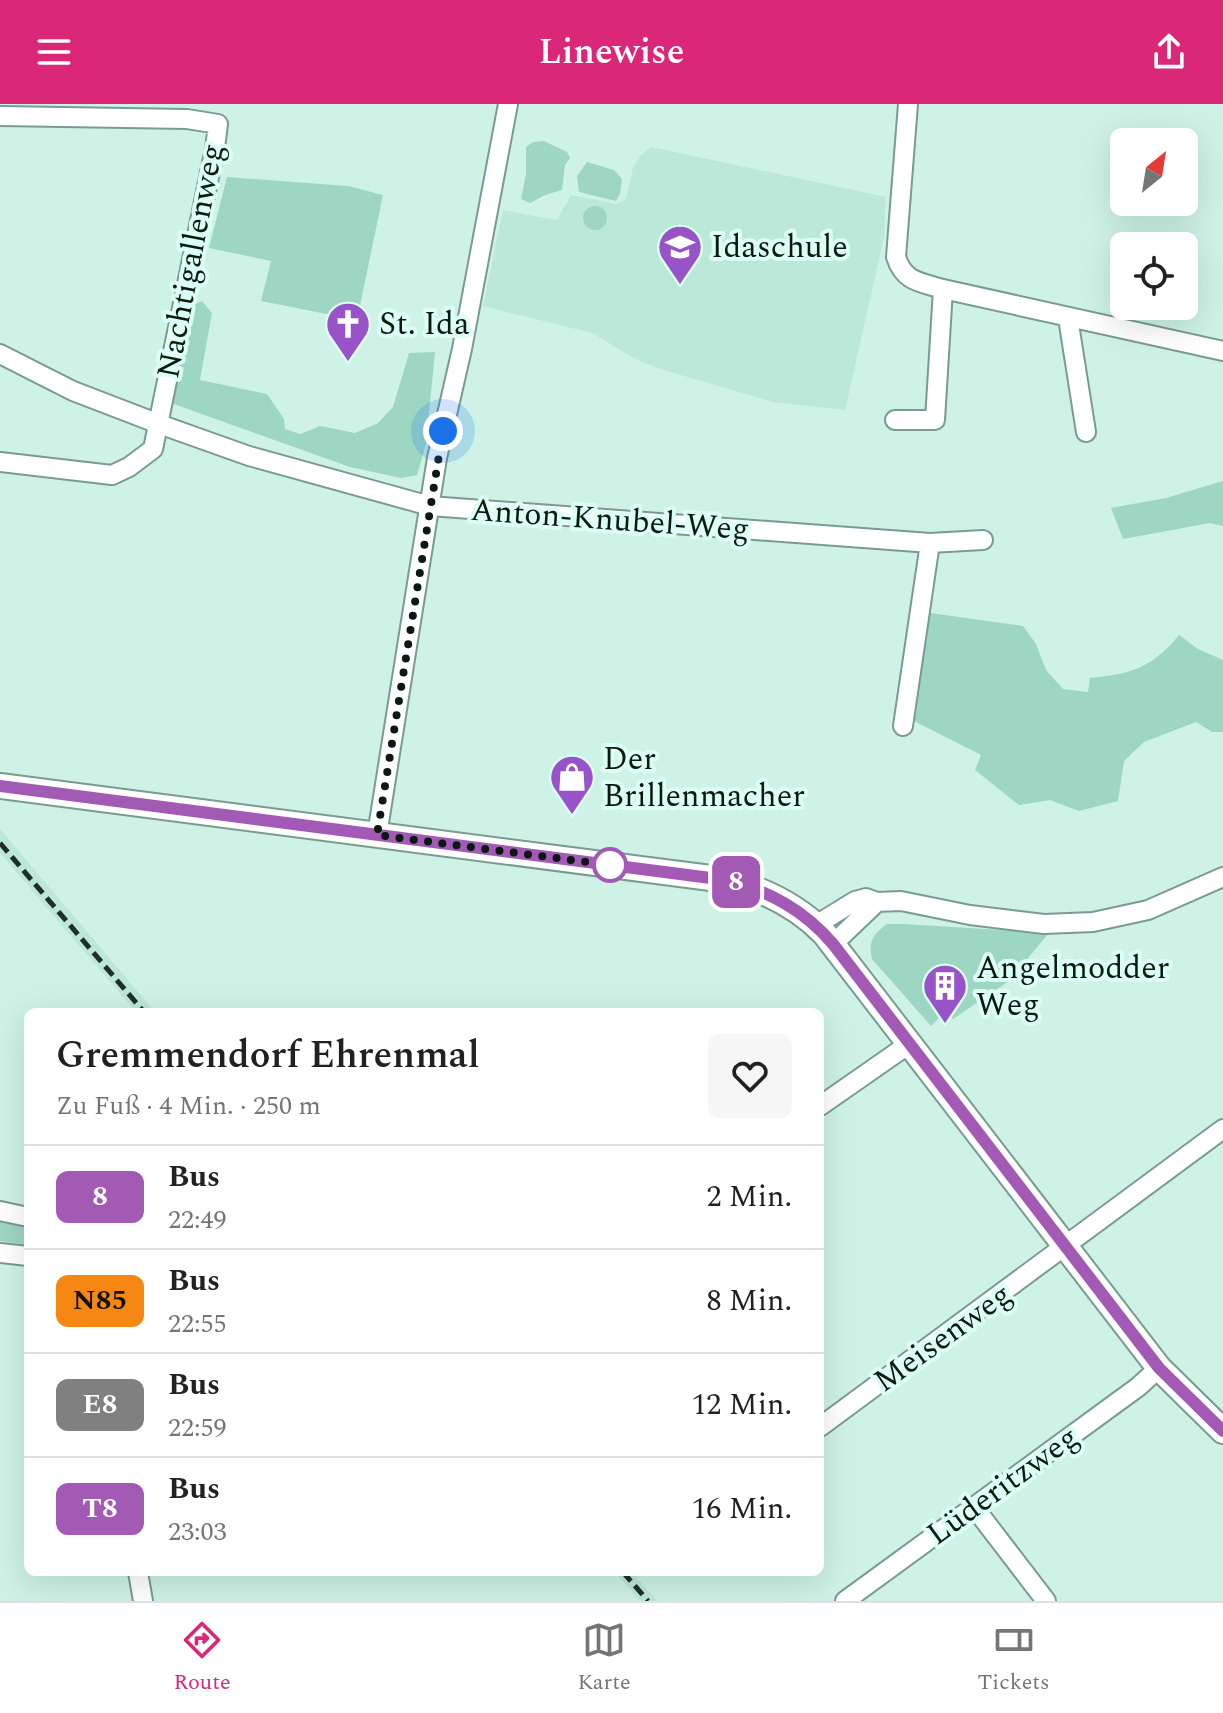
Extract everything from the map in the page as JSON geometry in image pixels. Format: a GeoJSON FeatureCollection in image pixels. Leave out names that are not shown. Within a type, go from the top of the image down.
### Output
{"type":"FeatureCollection","features":[{"type":"Feature","properties":{"kind":"street"},"geometry":{"type":"LineString","coordinates":[[377,835],[437,458],[462,349],[508,104]]}},
{"type":"Feature","properties":{"kind":"street"},"geometry":{"type":"LineString","coordinates":[[908,104],[896,257],[901,272],[915,281],[943,289],[1223,351]]}},
{"type":"Feature","properties":{"kind":"street","name":"Nachtigallenweg"},"geometry":{"type":"LineString","coordinates":[[0,116],[187,119],[218,124],[159,424]]}},
{"type":"Feature","properties":{"kind":"street"},"geometry":{"type":"LineString","coordinates":[[895,420],[935,420],[943,289]]}},
{"type":"Feature","properties":{"kind":"street"},"geometry":{"type":"LineString","coordinates":[[1068,318],[1086,432]]}},
{"type":"Feature","properties":{"kind":"street","name":"Anton-Knubel-Weg"},"geometry":{"type":"LineString","coordinates":[[0,354],[73,391],[249,456],[430,506],[930,543],[983,540]]}},
{"type":"Feature","properties":{"kind":"street"},"geometry":{"type":"LineString","coordinates":[[0,462],[112,475],[153,449],[159,424]]}},
{"type":"Feature","properties":{"kind":"street"},"geometry":{"type":"LineString","coordinates":[[903,726],[930,543]]}},
{"type":"Feature","properties":{"kind":"street"},"geometry":{"type":"LineString","coordinates":[[0,786],[726,880],[772,895],[799,911],[833,944],[1159,1368],[1223,1431]]}},
{"type":"Feature","properties":{"kind":"street"},"geometry":{"type":"LineString","coordinates":[[816,925],[855,901],[866,898],[1044,924],[1093,922],[1148,910],[1223,877]]}},
{"type":"Feature","properties":{"kind":"street"},"geometry":{"type":"LineString","coordinates":[[833,944],[877,902]]}},
{"type":"Feature","properties":{"kind":"street"},"geometry":{"type":"LineString","coordinates":[[824,1103],[909,1044]]}},
{"type":"Feature","properties":{"kind":"street","name":"Meisenweg"},"geometry":{"type":"LineString","coordinates":[[824,1424],[1223,1129]]}},
{"type":"Feature","properties":{"kind":"street"},"geometry":{"type":"LineString","coordinates":[[0,1211],[24,1216]]}},
{"type":"Feature","properties":{"kind":"street"},"geometry":{"type":"LineString","coordinates":[[0,1253],[24,1256]]}},
{"type":"Feature","properties":{"kind":"street","name":"Lüderitzweg"},"geometry":{"type":"LineString","coordinates":[[845,1601],[1138,1387],[1159,1368]]}},
{"type":"Feature","properties":{"kind":"street"},"geometry":{"type":"LineString","coordinates":[[974,1507],[1046,1601]]}},
{"type":"Feature","properties":{"kind":"street"},"geometry":{"type":"LineString","coordinates":[[139,1576],[143,1601]]}},
{"type":"Feature","properties":{"kind":"shaded area"},"geometry":{"type":"Polygon","coordinates":[[[544,141],[567,152],[570,158],[565,165],[562,190],[530,203],[521,199],[526,174],[526,147],[533,142],[544,141]]]}},
{"type":"Feature","properties":{"kind":"shaded area","name":"Idaschule"},"geometry":{"type":"Polygon","coordinates":[[[651,147],[886,197],[884,237],[845,410],[773,402],[637,360],[592,333],[483,306],[503,210],[557,220],[571,195],[616,204],[626,199],[633,168],[640,156],[651,147]]]}},
{"type":"Feature","properties":{"kind":"shaded area"},"geometry":{"type":"Polygon","coordinates":[[[587,162],[614,170],[622,179],[616,201],[579,192],[577,176],[587,162]]]}},
{"type":"Feature","properties":{"kind":"shaded area"},"geometry":{"type":"Polygon","coordinates":[[[227,177],[348,186],[383,195],[357,320],[261,301],[271,261],[209,248],[227,177]]]}},
{"type":"Feature","properties":{"kind":"shaded area"},"geometry":{"type":"Polygon","coordinates":[[[595,206],[606,213],[607,218],[600,229],[595,230],[584,223],[583,218],[590,207],[595,206]]]}},
{"type":"Feature","properties":{"kind":"shaded area"},"geometry":{"type":"Polygon","coordinates":[[[202,301],[212,313],[200,380],[267,394],[284,419],[285,429],[300,434],[320,426],[355,433],[378,423],[393,407],[409,353],[435,352],[426,444],[417,475],[401,478],[350,467],[171,403],[192,305],[202,301]]]}},
{"type":"Feature","properties":{"kind":"shaded area"},"geometry":{"type":"Polygon","coordinates":[[[1223,481],[1223,526],[1210,523],[1123,539],[1111,508],[1166,498],[1223,481]]]}},
{"type":"Feature","properties":{"kind":"shaded area"},"geometry":{"type":"Polygon","coordinates":[[[930,613],[1023,626],[1036,644],[1046,670],[1063,689],[1088,692],[1090,678],[1140,667],[1159,655],[1179,635],[1198,649],[1223,660],[1223,732],[1212,732],[1196,722],[1144,742],[1124,761],[1118,801],[1079,811],[1050,800],[1019,805],[975,770],[981,755],[914,721],[930,613]]]}},
{"type":"Feature","properties":{"kind":"shaded area"},"geometry":{"type":"Polygon","coordinates":[[[0,829],[152,1008],[133,1008],[0,853],[0,829]]]}},
{"type":"Feature","properties":{"kind":"shaded area"},"geometry":{"type":"Polygon","coordinates":[[[887,924],[1049,933],[1009,981],[953,1019],[945,1012],[931,1026],[872,959],[873,939],[887,924]]]}},
{"type":"Feature","properties":{"kind":"shaded area"},"geometry":{"type":"Polygon","coordinates":[[[0,1220],[24,1224],[24,1244],[0,1241],[0,1220]]]}},
{"type":"Feature","properties":{"kind":"shaded area"},"geometry":{"type":"Polygon","coordinates":[[[618,1576],[635,1576],[657,1601],[640,1601],[618,1576]]]}},
{"type":"Feature","properties":{"kind":"railway"},"geometry":{"type":"LineString","coordinates":[[0,843],[141,1008]]}},
{"type":"Feature","properties":{"kind":"railway"},"geometry":{"type":"LineString","coordinates":[[626,1576],[648,1601]]}},
{"type":"Feature","properties":{"kind":"bus line","name":"8"},"geometry":{"type":"LineString","coordinates":[[0,786],[726,880],[772,895],[799,911],[824,933],[1159,1368],[1223,1431]]}},
{"type":"Feature","properties":{"kind":"place","name":"Idaschule"},"geometry":{"type":"Point","coordinates":[680,286]}},
{"type":"Feature","properties":{"kind":"place","name":"St. Ida"},"geometry":{"type":"Point","coordinates":[348,363]}},
{"type":"Feature","properties":{"kind":"place","name":"Der Brillenmacher"},"geometry":{"type":"Point","coordinates":[572,816]}},
{"type":"Feature","properties":{"kind":"place","name":"Angelmodder Weg"},"geometry":{"type":"Point","coordinates":[945,1025]}},
{"type":"Feature","properties":{"kind":"route"},"geometry":{"type":"LineString","coordinates":[[443,431],[377,835],[610,865]]}}]}
